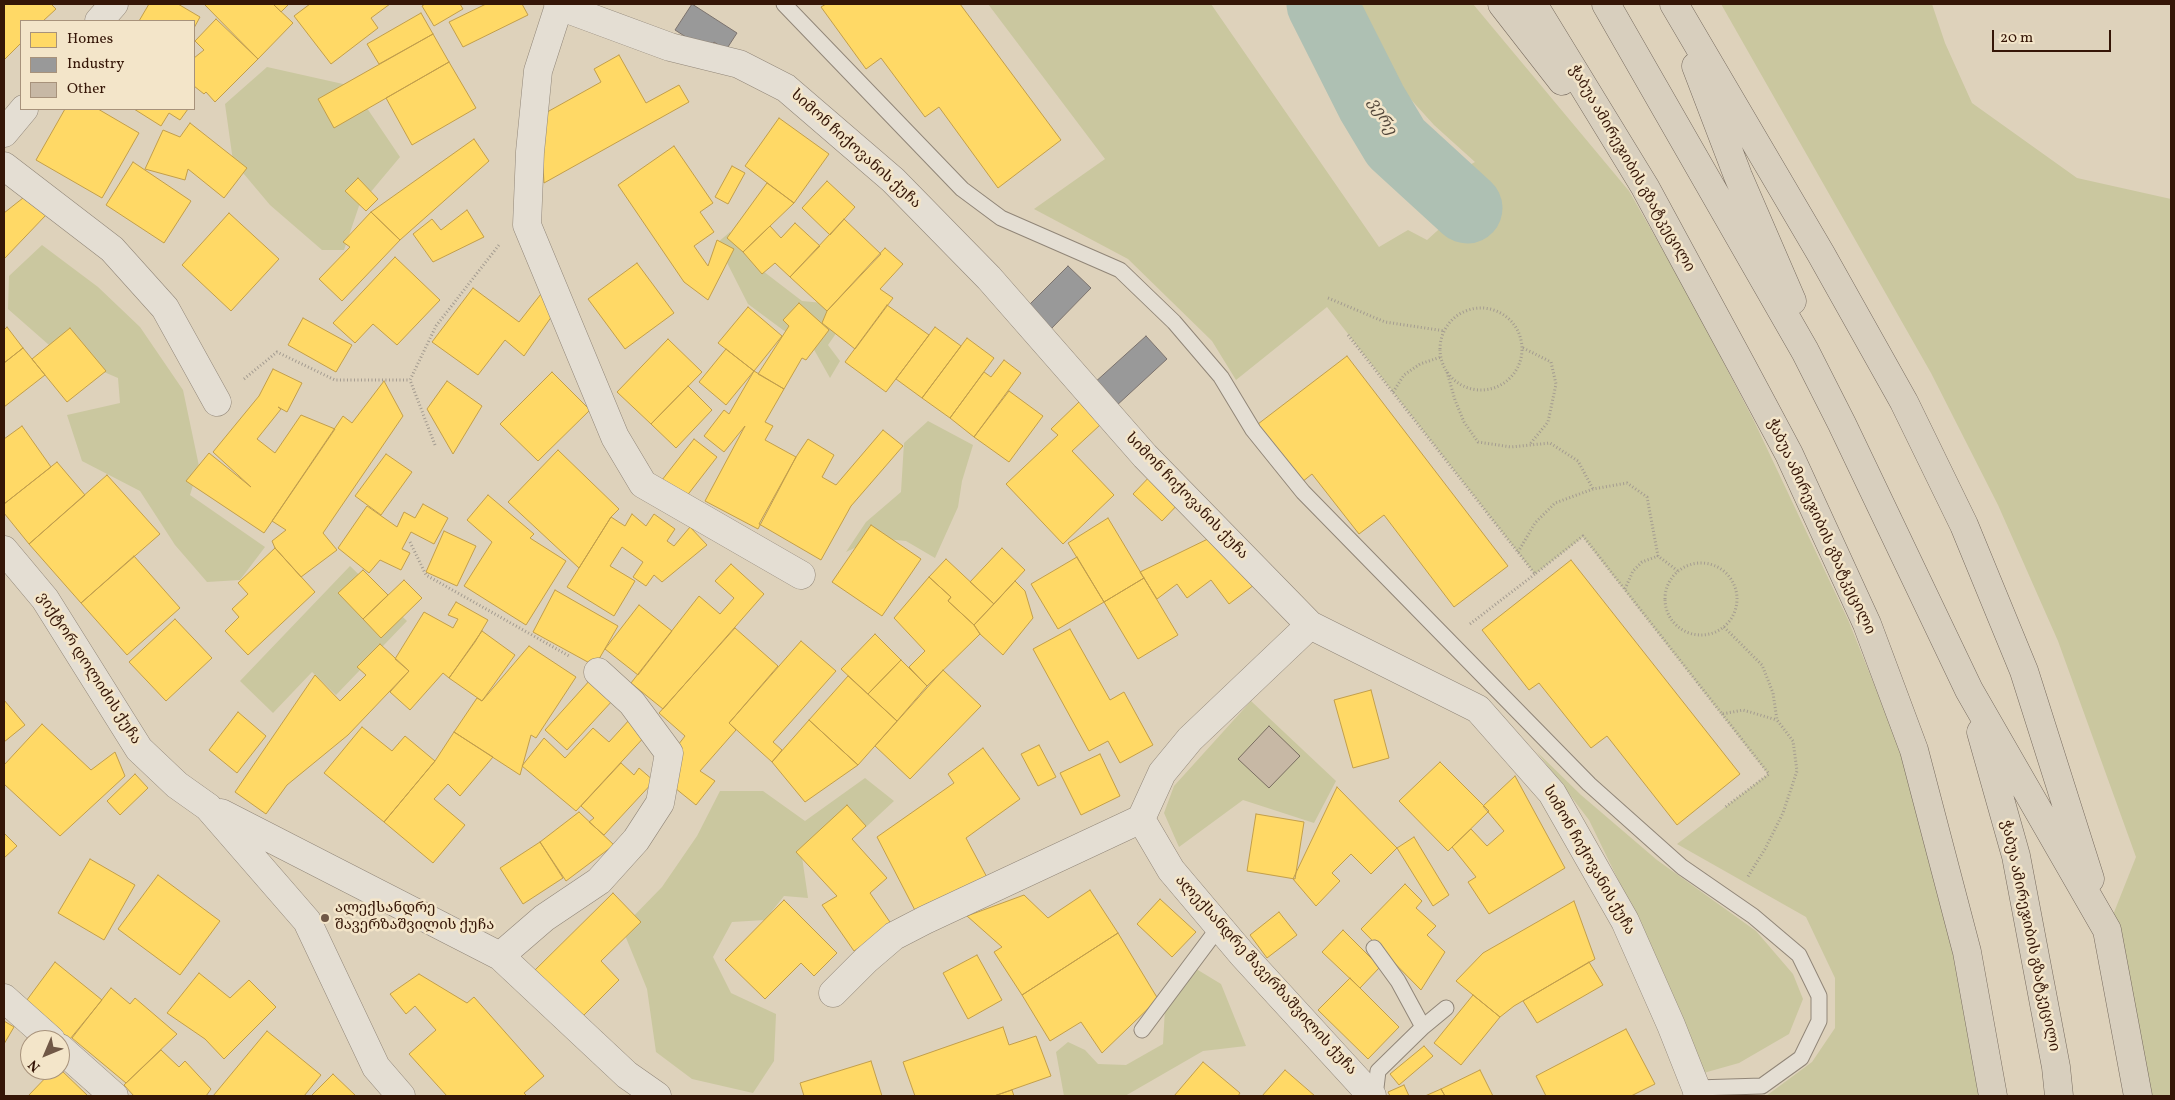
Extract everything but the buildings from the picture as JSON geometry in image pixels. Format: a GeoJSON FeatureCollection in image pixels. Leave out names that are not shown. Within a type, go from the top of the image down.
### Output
{"type":"FeatureCollection","features":[{"type":"Feature","properties":{"kind":"main road"},"geometry":{"type":"LineString","coordinates":[[1502,4],[1644,187]]}},
{"type":"Feature","properties":{"kind":"main road","name":"ჭაბუა ამირეჯიბის გზატკეცილი"},"geometry":{"type":"LineString","coordinates":[[1533,4],[1644,187],[1789,454],[1870,633],[1914,750],[1966,952],[1993,1096]]}},
{"type":"Feature","properties":{"kind":"main road","name":"ჭაბუა ამირეჯიბის გზატკეცილი"},"geometry":{"type":"LineString","coordinates":[[1606,4],[1805,351],[1842,424],[1969,690],[2107,930],[2138,1096]]}},
{"type":"Feature","properties":{"kind":"main road"},"geometry":{"type":"LineString","coordinates":[[1674,4],[1738,176],[1790,292],[1805,351]]}},
{"type":"Feature","properties":{"kind":"main road"},"geometry":{"type":"LineString","coordinates":[[1674,4],[1821,254],[1904,402],[1964,525],[2024,671],[2107,930]]}},
{"type":"Feature","properties":{"kind":"main road","name":"ჭაბუა ამირეჯიბის გზატკეცილი"},"geometry":{"type":"LineString","coordinates":[[1969,690],[2016,856],[2056,1067],[2059,1096]]}},
{"type":"Feature","properties":{"kind":"street"},"geometry":{"type":"LineString","coordinates":[[100,20],[114,4]]}},
{"type":"Feature","properties":{"kind":"street","name":"სიმონ ჩიქოვანის ქუჩა"},"geometry":{"type":"LineString","coordinates":[[801,575],[643,484],[615,437],[527,225],[530,152],[538,71],[558,5],[670,46],[739,64],[786,88],[893,180],[989,278],[1145,456],[1310,625],[1478,709],[1552,793],[1625,921],[1671,1025],[1697,1092]]}},
{"type":"Feature","properties":{"kind":"street"},"geometry":{"type":"LineString","coordinates":[[4,133],[23,110]]}},
{"type":"Feature","properties":{"kind":"street"},"geometry":{"type":"LineString","coordinates":[[4,166],[112,249],[165,308],[217,402]]}},
{"type":"Feature","properties":{"kind":"street","name":"ვიქტორ დოლიძის ქუჩა"},"geometry":{"type":"LineString","coordinates":[[4,550],[45,599],[139,748],[177,786],[208,807],[307,921],[376,1067],[401,1096]]}},
{"type":"Feature","properties":{"kind":"street"},"geometry":{"type":"LineString","coordinates":[[834,993],[866,960],[894,936],[1141,819],[1162,773],[1190,739],[1310,625]]}},
{"type":"Feature","properties":{"kind":"street"},"geometry":{"type":"LineString","coordinates":[[500,956],[544,918],[599,881],[636,840],[660,803],[668,753],[632,703],[598,672]]}},
{"type":"Feature","properties":{"kind":"street"},"geometry":{"type":"LineString","coordinates":[[208,807],[500,956],[627,1075],[657,1096]]}},
{"type":"Feature","properties":{"kind":"street","name":"ალექსანდრე შავერზაშვილის ქუჩა"},"geometry":{"type":"LineString","coordinates":[[1141,819],[1171,870],[1219,927],[1374,1096]]}},
{"type":"Feature","properties":{"kind":"street"},"geometry":{"type":"LineString","coordinates":[[4,998],[40,1030]]}},
{"type":"Feature","properties":{"kind":"street"},"geometry":{"type":"LineString","coordinates":[[70,1057],[114,1096]]}},
{"type":"Feature","properties":{"kind":"lane"},"geometry":{"type":"LineString","coordinates":[[784,4],[962,189],[1001,218],[1120,270],[1174,322],[1221,377],[1253,430],[1303,492],[1588,784],[1682,867],[1753,916],[1799,956],[1819,996],[1819,1021],[1801,1058],[1762,1086],[1697,1092]]}},
{"type":"Feature","properties":{"kind":"lane"},"geometry":{"type":"LineString","coordinates":[[1142,1030],[1219,927]]}},
{"type":"Feature","properties":{"kind":"lane"},"geometry":{"type":"LineString","coordinates":[[1374,948],[1398,981],[1423,1027]]}},
{"type":"Feature","properties":{"kind":"lane"},"geometry":{"type":"LineString","coordinates":[[1374,1096],[1378,1071],[1423,1027],[1446,1008]]}},
{"type":"Feature","properties":{"kind":"path"},"geometry":{"type":"LineString","coordinates":[[435,445],[410,380],[436,326],[496,247],[527,225]]}},
{"type":"Feature","properties":{"kind":"path"},"geometry":{"type":"LineString","coordinates":[[1328,298],[1385,322],[1445,331]]}},
{"type":"Feature","properties":{"kind":"path"},"geometry":{"type":"LineString","coordinates":[[1446,370],[1455,380],[1467,388],[1480,390],[1493,388],[1505,383],[1515,374],[1521,361],[1520,335],[1513,323],[1503,314],[1490,309],[1476,308],[1464,312],[1452,320],[1445,331],[1441,343],[1441,357],[1454,400],[1464,422],[1478,442],[1511,447],[1550,443],[1578,461],[1593,488]]}},
{"type":"Feature","properties":{"kind":"path"},"geometry":{"type":"LineString","coordinates":[[1348,335],[1535,574]]}},
{"type":"Feature","properties":{"kind":"path"},"geometry":{"type":"LineString","coordinates":[[1522,348],[1551,362],[1556,384],[1548,422],[1530,445]]}},
{"type":"Feature","properties":{"kind":"path"},"geometry":{"type":"LineString","coordinates":[[217,402],[277,352],[335,380],[410,380]]}},
{"type":"Feature","properties":{"kind":"path"},"geometry":{"type":"LineString","coordinates":[[1393,392],[1404,375],[1420,364],[1441,357]]}},
{"type":"Feature","properties":{"kind":"path"},"geometry":{"type":"LineString","coordinates":[[1518,552],[1535,523],[1555,503],[1593,488],[1627,483],[1647,497],[1658,556],[1678,571]]}},
{"type":"Feature","properties":{"kind":"path"},"geometry":{"type":"LineString","coordinates":[[1448,640],[1583,536],[1769,774],[1724,808]]}},
{"type":"Feature","properties":{"kind":"path"},"geometry":{"type":"LineString","coordinates":[[410,542],[426,575],[598,672]]}},
{"type":"Feature","properties":{"kind":"path"},"geometry":{"type":"LineString","coordinates":[[1624,589],[1633,571],[1642,562],[1658,556]]}},
{"type":"Feature","properties":{"kind":"path"},"geometry":{"type":"LineString","coordinates":[[1702,562],[1714,565],[1729,576],[1737,593],[1737,606],[1733,618],[1724,627],[1714,633],[1698,634],[1682,629],[1673,622],[1667,612],[1665,601],[1671,579],[1678,571],[1689,565],[1702,562]]}},
{"type":"Feature","properties":{"kind":"path"},"geometry":{"type":"LineString","coordinates":[[1724,627],[1762,665],[1774,693],[1777,720],[1793,741],[1797,771],[1783,814],[1733,902]]}},
{"type":"Feature","properties":{"kind":"path"},"geometry":{"type":"LineString","coordinates":[[1722,714],[1743,710],[1777,720]]}},
{"type":"Feature","properties":{"kind":"shaded area"},"geometry":{"type":"Polygon","coordinates":[[[988,4],[1211,4],[1379,247],[1408,230],[1427,240],[1486,187],[1466,167],[1475,162],[1434,125],[1396,83],[1342,4],[1473,4],[1629,191],[1690,298],[1754,421],[1849,622],[1912,779],[1954,954],[1982,1096],[1766,1096],[1812,1062],[1835,1028],[1835,978],[1806,917],[1677,844],[1768,774],[1583,537],[1535,574],[1327,307],[1236,380],[1212,341],[1128,259],[1034,209],[1105,159],[988,4]]]}},
{"type":"Feature","properties":{"kind":"shaded area"},"geometry":{"type":"Polygon","coordinates":[[[1721,4],[1932,4],[1945,43],[1972,103],[2077,178],[2171,199],[2171,1096],[2138,1096],[2107,930],[2136,857],[2058,641],[1998,505],[1931,373],[1721,4]]]}},
{"type":"Feature","properties":{"kind":"shaded area"},"geometry":{"type":"Polygon","coordinates":[[[267,67],[352,86],[400,157],[359,206],[344,250],[322,250],[270,205],[233,161],[225,104],[267,67]]]}},
{"type":"Feature","properties":{"kind":"shaded area"},"geometry":{"type":"Polygon","coordinates":[[[730,232],[759,268],[802,301],[855,306],[828,345],[840,361],[830,378],[812,346],[783,330],[748,304],[717,243],[730,232]]]}},
{"type":"Feature","properties":{"kind":"shaded area"},"geometry":{"type":"Polygon","coordinates":[[[42,245],[98,287],[140,327],[183,390],[199,466],[190,495],[265,547],[240,580],[207,582],[175,545],[140,491],[82,461],[67,415],[120,403],[118,378],[57,352],[8,309],[9,276],[42,245]]]}},
{"type":"Feature","properties":{"kind":"shaded area"},"geometry":{"type":"Polygon","coordinates":[[[928,421],[973,445],[962,481],[958,507],[935,558],[906,541],[876,538],[846,552],[866,522],[901,492],[904,443],[928,421]]]}},
{"type":"Feature","properties":{"kind":"shaded area"},"geometry":{"type":"Polygon","coordinates":[[[350,566],[407,621],[336,695],[312,672],[273,713],[240,681],[350,566]]]}},
{"type":"Feature","properties":{"kind":"shaded area"},"geometry":{"type":"Polygon","coordinates":[[[1251,701],[1336,781],[1314,823],[1243,800],[1179,847],[1164,813],[1174,786],[1251,701]]]}},
{"type":"Feature","properties":{"kind":"shaded area"},"geometry":{"type":"Polygon","coordinates":[[[1537,752],[1581,795],[1657,860],[1756,931],[1793,974],[1803,999],[1789,1034],[1739,1063],[1700,1074],[1664,974],[1589,820],[1537,752]]]}},
{"type":"Feature","properties":{"kind":"shaded area"},"geometry":{"type":"Polygon","coordinates":[[[865,778],[894,801],[866,827],[831,829],[802,857],[808,898],[784,896],[765,920],[732,922],[713,957],[731,993],[776,1014],[774,1061],[753,1093],[692,1079],[656,1052],[647,989],[622,928],[662,887],[697,836],[720,791],[763,791],[805,821],[865,778]]]}},
{"type":"Feature","properties":{"kind":"shaded area"},"geometry":{"type":"Polygon","coordinates":[[[1193,967],[1221,984],[1246,1046],[1203,1051],[1125,1096],[1064,1096],[1056,1052],[1068,1042],[1085,1050],[1098,1064],[1126,1065],[1163,1044],[1166,991],[1193,967]]]}},
{"type":"Feature","properties":{"kind":"waterway","name":"ვერე"},"geometry":{"type":"LineString","coordinates":[[1322,4],[1372,103],[1396,143],[1467,208]]}},
{"type":"Feature","properties":{"kind":"place","name":"ალექსანდრე შავერზაშვილის ქუჩა"},"geometry":{"type":"Point","coordinates":[325,918]}}]}
